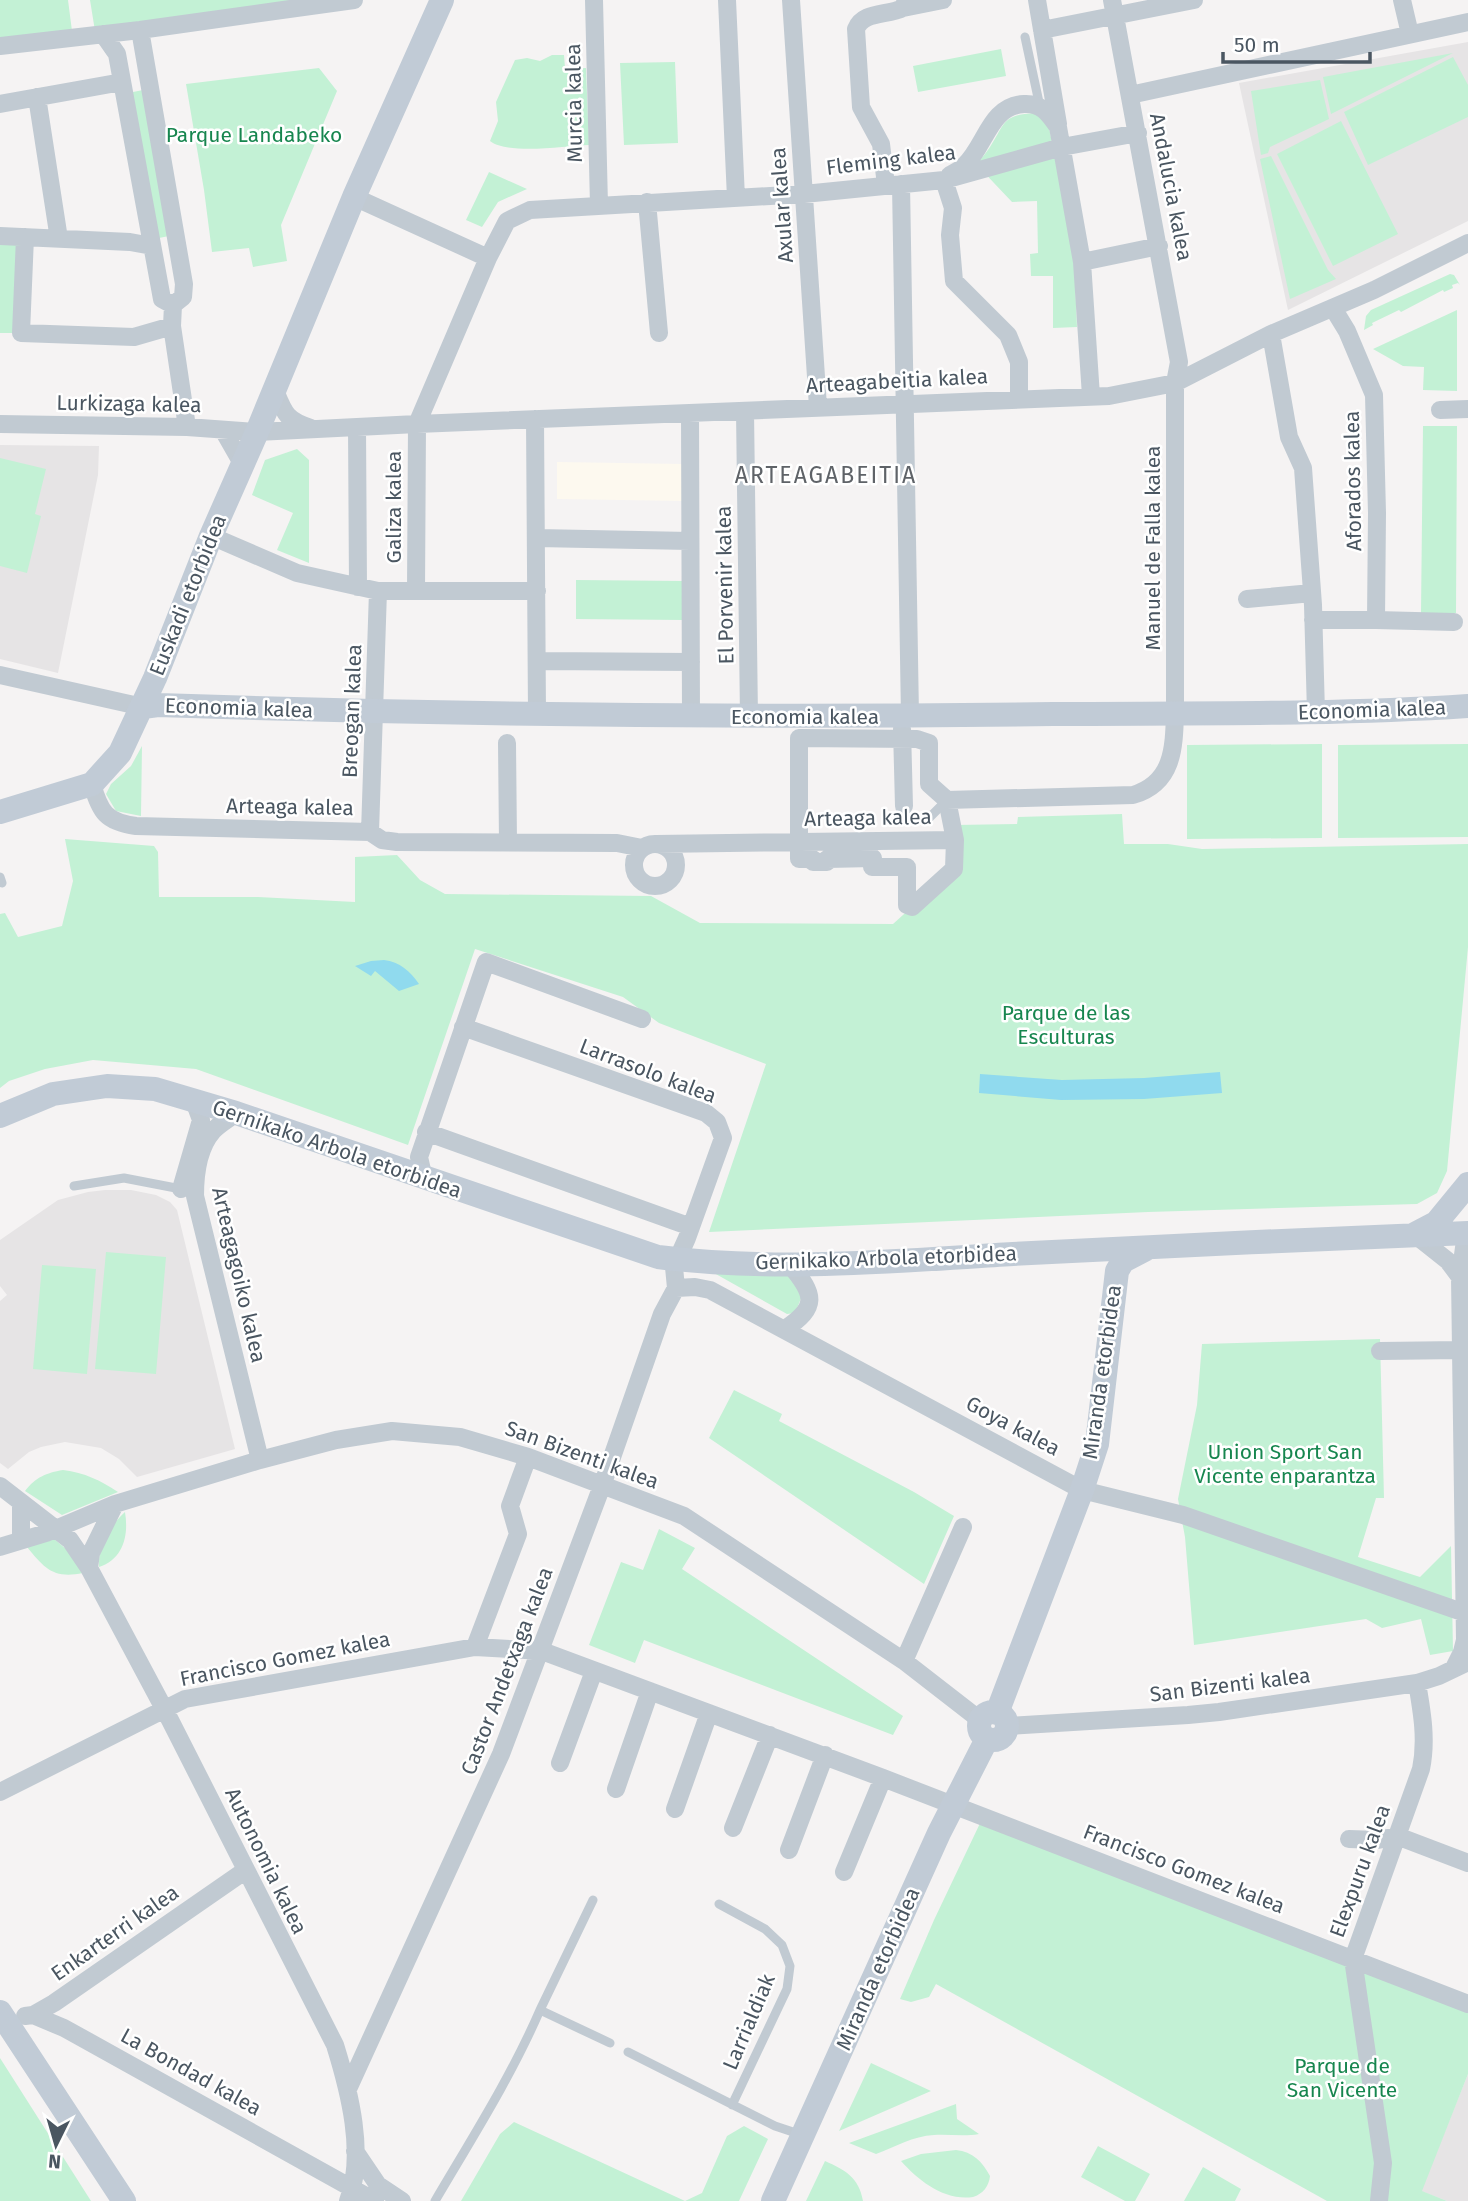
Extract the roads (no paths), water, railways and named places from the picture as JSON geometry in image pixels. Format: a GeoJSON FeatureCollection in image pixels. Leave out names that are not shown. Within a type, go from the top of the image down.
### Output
{"type":"FeatureCollection","features":[{"type":"Feature","properties":{"kind":"street"},"geometry":{"type":"LineString","coordinates":[[0,46],[140,30],[354,0]]}},
{"type":"Feature","properties":{"kind":"street","name":"Euskadi etorbidea"},"geometry":{"type":"LineString","coordinates":[[92,784],[120,753],[143,707],[211,536],[354,197],[442,0]]}},
{"type":"Feature","properties":{"kind":"street","name":"Murcia kalea"},"geometry":{"type":"LineString","coordinates":[[594,0],[599,205]]}},
{"type":"Feature","properties":{"kind":"street"},"geometry":{"type":"LineString","coordinates":[[727,0],[736,198]]}},
{"type":"Feature","properties":{"kind":"street","name":"Axular kalea"},"geometry":{"type":"LineString","coordinates":[[791,0],[817,407]]}},
{"type":"Feature","properties":{"kind":"street"},"geometry":{"type":"LineString","coordinates":[[904,806],[906,403],[893,185],[881,144],[861,107],[856,29],[858,22],[867,17],[905,4],[943,0]]}},
{"type":"Feature","properties":{"kind":"street"},"geometry":{"type":"LineString","coordinates":[[1034,34],[1114,8],[1195,0]]}},
{"type":"Feature","properties":{"kind":"street"},"geometry":{"type":"LineString","coordinates":[[1402,0],[1410,34]]}},
{"type":"Feature","properties":{"kind":"street"},"geometry":{"type":"LineString","coordinates":[[1035,5],[1034,34],[1058,127],[1082,262],[1091,396]]}},
{"type":"Feature","properties":{"kind":"street","name":"Andalucia kalea"},"geometry":{"type":"LineString","coordinates":[[1114,8],[1179,362],[1175,383]]}},
{"type":"Feature","properties":{"kind":"street"},"geometry":{"type":"LineString","coordinates":[[1130,95],[1468,22]]}},
{"type":"Feature","properties":{"kind":"street"},"geometry":{"type":"LineString","coordinates":[[140,30],[184,284],[183,297],[173,305],[172,326],[187,427]]}},
{"type":"Feature","properties":{"kind":"street"},"geometry":{"type":"LineString","coordinates":[[103,34],[117,54],[162,299],[173,305]]}},
{"type":"Feature","properties":{"kind":"street"},"geometry":{"type":"LineString","coordinates":[[0,104],[122,82]]}},
{"type":"Feature","properties":{"kind":"street"},"geometry":{"type":"LineString","coordinates":[[37,97],[59,239]]}},
{"type":"Feature","properties":{"kind":"street"},"geometry":{"type":"LineString","coordinates":[[1019,398],[1019,362],[1009,335],[954,281],[950,235],[953,208],[944,180],[966,165],[990,125],[1014,105],[1031,104],[1046,109],[1058,127]]}},
{"type":"Feature","properties":{"kind":"street","name":"Fleming kalea"},"geometry":{"type":"LineString","coordinates":[[417,424],[488,258],[508,221],[530,210],[804,194],[944,180],[1062,147],[1138,133]]}},
{"type":"Feature","properties":{"kind":"street"},"geometry":{"type":"LineString","coordinates":[[354,197],[488,258]]}},
{"type":"Feature","properties":{"kind":"street"},"geometry":{"type":"LineString","coordinates":[[647,202],[659,333]]}},
{"type":"Feature","properties":{"kind":"street"},"geometry":{"type":"LineString","coordinates":[[0,236],[130,242],[152,246]]}},
{"type":"Feature","properties":{"kind":"street"},"geometry":{"type":"LineString","coordinates":[[25,237],[21,333],[134,337],[172,326]]}},
{"type":"Feature","properties":{"kind":"street","name":"Arteagabeitia kalea"},"geometry":{"type":"LineString","coordinates":[[257,432],[1109,396],[1175,383],[1271,334],[1460,253],[1468,243]]}},
{"type":"Feature","properties":{"kind":"street"},"geometry":{"type":"LineString","coordinates":[[1082,262],[1159,246]]}},
{"type":"Feature","properties":{"kind":"street","name":"Aforados kalea"},"geometry":{"type":"LineString","coordinates":[[1333,308],[1348,331],[1374,395],[1376,620]]}},
{"type":"Feature","properties":{"kind":"street"},"geometry":{"type":"LineString","coordinates":[[1271,334],[1289,437],[1303,468],[1312,593],[1315,712]]}},
{"type":"Feature","properties":{"kind":"street","name":"Manuel de Falla kalea"},"geometry":{"type":"LineString","coordinates":[[947,800],[1123,796],[1142,792],[1153,786],[1168,766],[1172,752],[1175,713],[1175,383]]}},
{"type":"Feature","properties":{"kind":"street"},"geometry":{"type":"LineString","coordinates":[[274,388],[284,412],[295,423],[314,429]]}},
{"type":"Feature","properties":{"kind":"street"},"geometry":{"type":"LineString","coordinates":[[1440,410],[1468,409]]}},
{"type":"Feature","properties":{"kind":"street","name":"El Porvenir kalea"},"geometry":{"type":"LineString","coordinates":[[745,411],[750,717]]}},
{"type":"Feature","properties":{"kind":"street"},"geometry":{"type":"LineString","coordinates":[[690,413],[691,716]]}},
{"type":"Feature","properties":{"kind":"street"},"geometry":{"type":"LineString","coordinates":[[535,419],[537,714]]}},
{"type":"Feature","properties":{"kind":"street","name":"Lurkizaga kalea"},"geometry":{"type":"LineString","coordinates":[[0,424],[187,427],[257,432]]}},
{"type":"Feature","properties":{"kind":"street","name":"Galiza kalea"},"geometry":{"type":"LineString","coordinates":[[416,591],[417,424]]}},
{"type":"Feature","properties":{"kind":"street"},"geometry":{"type":"LineString","coordinates":[[357,427],[358,587]]}},
{"type":"Feature","properties":{"kind":"street"},"geometry":{"type":"LineString","coordinates":[[223,430],[243,465]]}},
{"type":"Feature","properties":{"kind":"street"},"geometry":{"type":"LineString","coordinates":[[211,536],[297,573],[378,591],[537,591]]}},
{"type":"Feature","properties":{"kind":"street"},"geometry":{"type":"LineString","coordinates":[[537,538],[690,541]]}},
{"type":"Feature","properties":{"kind":"street","name":"Breogan kalea"},"geometry":{"type":"LineString","coordinates":[[370,832],[378,591]]}},
{"type":"Feature","properties":{"kind":"street"},"geometry":{"type":"LineString","coordinates":[[1247,599],[1312,593]]}},
{"type":"Feature","properties":{"kind":"street"},"geometry":{"type":"LineString","coordinates":[[1313,620],[1454,622]]}},
{"type":"Feature","properties":{"kind":"street"},"geometry":{"type":"LineString","coordinates":[[537,661],[691,662]]}},
{"type":"Feature","properties":{"kind":"street"},"geometry":{"type":"LineString","coordinates":[[0,675],[143,707]]}},
{"type":"Feature","properties":{"kind":"street","name":"Economia kalea"},"geometry":{"type":"LineString","coordinates":[[143,707],[158,705],[750,717],[905,724],[1175,713],[1315,712],[1468,706]]}},
{"type":"Feature","properties":{"kind":"street"},"geometry":{"type":"LineString","coordinates":[[905,724],[917,738],[929,743],[929,784],[947,800],[955,840],[954,869],[912,907],[907,905],[907,867],[873,867],[873,858],[827,859],[827,862],[799,859],[799,738],[905,724]]}},
{"type":"Feature","properties":{"kind":"street"},"geometry":{"type":"LineString","coordinates":[[507,743],[508,842]]}},
{"type":"Feature","properties":{"kind":"street"},"geometry":{"type":"LineString","coordinates":[[0,812],[92,784]]}},
{"type":"Feature","properties":{"kind":"street","name":"Arteaga kalea"},"geometry":{"type":"LineString","coordinates":[[92,784],[102,812],[115,822],[123,824],[370,832],[382,840],[397,842],[617,843],[649,846],[955,840]]}},
{"type":"Feature","properties":{"kind":"street"},"geometry":{"type":"LineString","coordinates":[[424,1179],[419,1157],[426,1132],[486,962],[642,1019]]}},
{"type":"Feature","properties":{"kind":"street","name":"Larrasolo kalea"},"geometry":{"type":"LineString","coordinates":[[463,1027],[706,1113],[717,1122],[723,1138],[678,1259]]}},
{"type":"Feature","properties":{"kind":"street","name":"Gernikako Arbola etorbidea"},"geometry":{"type":"LineString","coordinates":[[0,1116],[53,1094],[107,1086],[155,1089],[236,1113],[659,1257],[678,1259],[792,1266],[1467,1233]]}},
{"type":"Feature","properties":{"kind":"street"},"geometry":{"type":"LineString","coordinates":[[181,1189],[201,1120],[194,1101]]}},
{"type":"Feature","properties":{"kind":"street","name":"Arteagagoiko kalea"},"geometry":{"type":"LineString","coordinates":[[236,1113],[213,1130],[203,1148],[195,1196],[260,1460]]}},
{"type":"Feature","properties":{"kind":"street"},"geometry":{"type":"LineString","coordinates":[[426,1132],[691,1227]]}},
{"type":"Feature","properties":{"kind":"street"},"geometry":{"type":"LineString","coordinates":[[1461,1665],[1465,1613],[1466,1497],[1460,1277],[1467,1233],[1468,1179]]}},
{"type":"Feature","properties":{"kind":"street"},"geometry":{"type":"LineString","coordinates":[[1460,1277],[1448,1261],[1414,1234],[1436,1223],[1468,1185]]}},
{"type":"Feature","properties":{"kind":"street","name":"Miranda etorbidea"},"geometry":{"type":"LineString","coordinates":[[773,2201],[952,1806],[993,1724],[1097,1444],[1117,1271],[1129,1257],[1153,1247]]}},
{"type":"Feature","properties":{"kind":"street","name":"Castor Andetxaga kalea"},"geometry":{"type":"LineString","coordinates":[[348,2089],[501,1754],[542,1651],[662,1314],[676,1288],[674,1268],[678,1259]]}},
{"type":"Feature","properties":{"kind":"street"},"geometry":{"type":"LineString","coordinates":[[785,1329],[804,1317],[810,1294],[792,1266]]}},
{"type":"Feature","properties":{"kind":"street","name":"Goya kalea"},"geometry":{"type":"LineString","coordinates":[[676,1288],[695,1287],[710,1290],[1082,1490],[1183,1515],[1465,1613]]}},
{"type":"Feature","properties":{"kind":"street"},"geometry":{"type":"LineString","coordinates":[[1380,1351],[1461,1350]]}},
{"type":"Feature","properties":{"kind":"street","name":"San Bizenti kalea"},"geometry":{"type":"LineString","coordinates":[[0,1547],[57,1528],[115,1504],[260,1460],[336,1440],[392,1431],[460,1437],[603,1483],[684,1516],[904,1661],[993,1724],[1188,1715],[1417,1683],[1461,1665]]}},
{"type":"Feature","properties":{"kind":"street"},"geometry":{"type":"LineString","coordinates":[[475,1647],[518,1534],[510,1506],[528,1457]]}},
{"type":"Feature","properties":{"kind":"street","name":"Autonomia kalea"},"geometry":{"type":"LineString","coordinates":[[0,1486],[57,1528],[70,1540],[89,1568],[335,2045],[348,2089],[355,2151],[351,2194]]}},
{"type":"Feature","properties":{"kind":"street"},"geometry":{"type":"LineString","coordinates":[[21,1502],[21,1539]]}},
{"type":"Feature","properties":{"kind":"street"},"geometry":{"type":"LineString","coordinates":[[89,1568],[91,1553],[115,1504]]}},
{"type":"Feature","properties":{"kind":"street"},"geometry":{"type":"LineString","coordinates":[[904,1661],[963,1527]]}},
{"type":"Feature","properties":{"kind":"street","name":"Francisco Gomez kalea"},"geometry":{"type":"LineString","coordinates":[[0,1792],[185,1699],[475,1647],[542,1651],[825,1755],[1468,2004]]}},
{"type":"Feature","properties":{"kind":"street"},"geometry":{"type":"LineString","coordinates":[[560,1763],[594,1671]]}},
{"type":"Feature","properties":{"kind":"street","name":"Elexpuru kalea"},"geometry":{"type":"LineString","coordinates":[[1379,2201],[1383,2163],[1353,1959],[1422,1769],[1425,1751],[1417,1683]]}},
{"type":"Feature","properties":{"kind":"street"},"geometry":{"type":"LineString","coordinates":[[616,1788],[650,1691]]}},
{"type":"Feature","properties":{"kind":"street"},"geometry":{"type":"LineString","coordinates":[[675,1809],[709,1713]]}},
{"type":"Feature","properties":{"kind":"street"},"geometry":{"type":"LineString","coordinates":[[733,1828],[770,1735]]}},
{"type":"Feature","properties":{"kind":"street"},"geometry":{"type":"LineString","coordinates":[[789,1850],[825,1755]]}},
{"type":"Feature","properties":{"kind":"street"},"geometry":{"type":"LineString","coordinates":[[844,1872],[883,1778]]}},
{"type":"Feature","properties":{"kind":"street"},"geometry":{"type":"LineString","coordinates":[[1349,1839],[1378,1840],[1397,1836],[1468,1863]]}},
{"type":"Feature","properties":{"kind":"street","name":"Enkarterri kalea"},"geometry":{"type":"LineString","coordinates":[[2,2015],[33,2015],[65,1996],[246,1870]]}},
{"type":"Feature","properties":{"kind":"street"},"geometry":{"type":"LineString","coordinates":[[2,2015],[124,2201]]}},
{"type":"Feature","properties":{"kind":"street","name":"La Bondad kalea"},"geometry":{"type":"LineString","coordinates":[[33,2015],[64,2028],[325,2172],[351,2194],[375,2201]]}},
{"type":"Feature","properties":{"kind":"street"},"geometry":{"type":"LineString","coordinates":[[325,2172],[347,2163],[355,2151],[378,2185],[402,2201]]}},
{"type":"Feature","properties":{"kind":"lane"},"geometry":{"type":"LineString","coordinates":[[1195,0],[1205,0]]}},
{"type":"Feature","properties":{"kind":"lane"},"geometry":{"type":"LineString","coordinates":[[1034,34],[1040,107]]}},
{"type":"Feature","properties":{"kind":"lane"},"geometry":{"type":"LineString","coordinates":[[929,818],[947,800]]}},
{"type":"Feature","properties":{"kind":"lane"},"geometry":{"type":"LineString","coordinates":[[74,1186],[124,1178],[181,1189]]}},
{"type":"Feature","properties":{"kind":"lane"},"geometry":{"type":"LineString","coordinates":[[435,2201],[521,2054],[593,1900]]}},
{"type":"Feature","properties":{"kind":"lane","name":"Larrialdiak"},"geometry":{"type":"LineString","coordinates":[[719,1904],[765,1929],[782,1945],[790,1966],[787,1989],[732,2105]]}},
{"type":"Feature","properties":{"kind":"lane"},"geometry":{"type":"LineString","coordinates":[[540,2010],[610,2043]]}},
{"type":"Feature","properties":{"kind":"lane"},"geometry":{"type":"LineString","coordinates":[[628,2052],[775,2126],[804,2135]]}},
{"type":"Feature","properties":{"kind":"water"},"geometry":{"type":"Polygon","coordinates":[[[384,960],[404,968],[419,984],[399,991],[375,971],[371,976],[355,966],[384,960]]]}},
{"type":"Feature","properties":{"kind":"water"},"geometry":{"type":"Polygon","coordinates":[[[1220,1072],[1222,1093],[1144,1099],[1061,1100],[979,1093],[980,1074],[1062,1080],[1144,1078],[1220,1072]]]}},
{"type":"Feature","properties":{"kind":"district","name":"ARTEAGABEITIA"},"geometry":{"type":"Point","coordinates":[826,475]}},
{"type":"Feature","properties":{"kind":"park label","name":"Parque Landabeko"},"geometry":{"type":"Point","coordinates":[254,135]}},
{"type":"Feature","properties":{"kind":"park label","name":"Parque de las Esculturas"},"geometry":{"type":"Point","coordinates":[1066,1025]}},
{"type":"Feature","properties":{"kind":"park label","name":"Union Sport San Vicente enparantza"},"geometry":{"type":"Point","coordinates":[1285,1464]}},
{"type":"Feature","properties":{"kind":"park label","name":"Parque de San Vicente"},"geometry":{"type":"Point","coordinates":[1342,2078]}}]}
